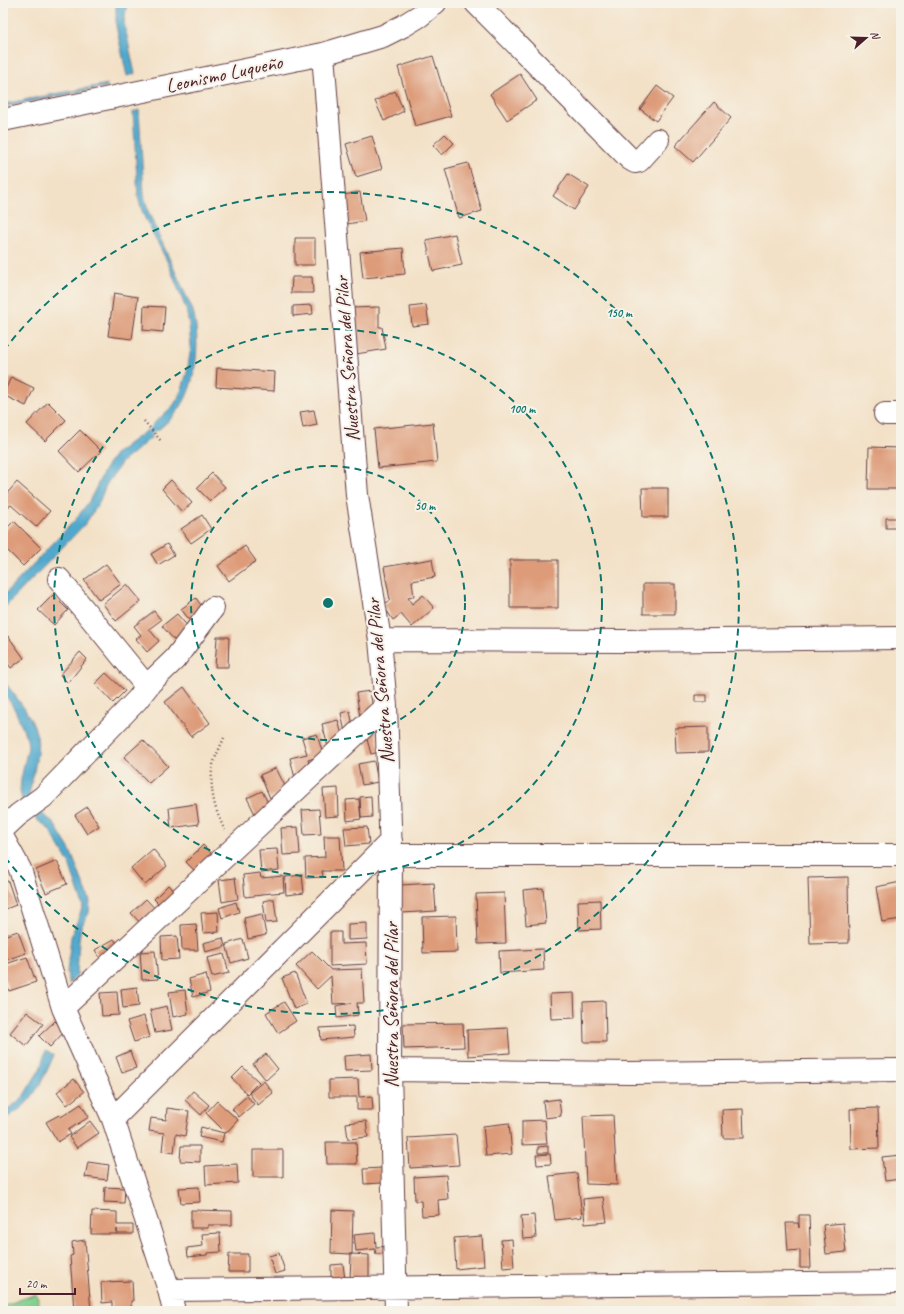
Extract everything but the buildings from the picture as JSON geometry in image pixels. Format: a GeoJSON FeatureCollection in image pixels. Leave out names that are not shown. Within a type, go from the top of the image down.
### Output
{"type":"FeatureCollection","features":[{"type":"Feature","properties":{"kind":"street","name":"Leonismo Luqueño"},"geometry":{"type":"LineString","coordinates":[[3,120],[323,54],[383,36],[421,15],[435,3]]}},
{"type":"Feature","properties":{"kind":"street"},"geometry":{"type":"LineString","coordinates":[[476,3],[630,159],[635,162],[639,161],[658,140]]}},
{"type":"Feature","properties":{"kind":"street","name":"Nuestra Señora del Pilar"},"geometry":{"type":"LineString","coordinates":[[323,54],[357,496],[380,640],[386,706],[391,848],[390,1070],[396,1311]]}},
{"type":"Feature","properties":{"kind":"street"},"geometry":{"type":"LineString","coordinates":[[59,579],[147,687]]}},
{"type":"Feature","properties":{"kind":"street"},"geometry":{"type":"LineString","coordinates":[[11,822],[43,797],[137,700],[151,682],[175,659],[213,608]]}},
{"type":"Feature","properties":{"kind":"street"},"geometry":{"type":"LineString","coordinates":[[380,640],[622,641],[901,638]]}},
{"type":"Feature","properties":{"kind":"street"},"geometry":{"type":"LineString","coordinates":[[63,1008],[237,847],[386,706]]}},
{"type":"Feature","properties":{"kind":"street"},"geometry":{"type":"LineString","coordinates":[[3,838],[20,869],[63,1008],[113,1119],[171,1301],[396,1288],[901,1282]]}},
{"type":"Feature","properties":{"kind":"street"},"geometry":{"type":"LineString","coordinates":[[113,1119],[391,848],[901,855]]}},
{"type":"Feature","properties":{"kind":"street"},"geometry":{"type":"LineString","coordinates":[[390,1070],[630,1073],[901,1070]]}},
{"type":"Feature","properties":{"kind":"path"},"geometry":{"type":"LineString","coordinates":[[144,421],[161,441]]}},
{"type":"Feature","properties":{"kind":"path"},"geometry":{"type":"LineString","coordinates":[[224,738],[212,769],[213,798],[219,818],[228,835],[237,847]]}},
{"type":"Feature","properties":{"kind":"green space"},"geometry":{"type":"Polygon","coordinates":[[[36,1294],[42,1311],[3,1311],[3,1306],[36,1294]]]}},
{"type":"Feature","properties":{"kind":"water"},"geometry":{"type":"Polygon","coordinates":[[[116,3],[127,3],[124,22],[135,74],[127,76],[116,26],[116,3]]]}},
{"type":"Feature","properties":{"kind":"water"},"geometry":{"type":"Polygon","coordinates":[[[124,81],[125,83],[3,107],[3,104],[124,81]]]}},
{"type":"Feature","properties":{"kind":"water"},"geometry":{"type":"Polygon","coordinates":[[[139,110],[144,195],[148,211],[193,311],[197,336],[196,363],[189,390],[184,402],[170,420],[157,431],[152,425],[173,406],[180,395],[187,373],[191,347],[186,309],[168,263],[143,214],[138,197],[133,112],[139,110]]]}},
{"type":"Feature","properties":{"kind":"water"},"geometry":{"type":"Polygon","coordinates":[[[147,430],[152,437],[122,462],[106,485],[98,505],[85,524],[3,609],[3,596],[76,519],[90,500],[105,469],[115,454],[147,430]]]}},
{"type":"Feature","properties":{"kind":"water"},"geometry":{"type":"Polygon","coordinates":[[[3,680],[27,714],[35,728],[37,736],[37,757],[29,795],[40,812],[53,822],[70,850],[90,901],[89,913],[81,927],[77,976],[69,984],[67,972],[71,937],[83,906],[69,863],[49,829],[28,813],[22,800],[20,791],[28,747],[27,739],[15,710],[3,691],[3,680]]]}},
{"type":"Feature","properties":{"kind":"water"},"geometry":{"type":"Polygon","coordinates":[[[46,1050],[54,1055],[32,1097],[21,1108],[3,1120],[3,1112],[21,1100],[40,1069],[46,1050]]]}},
{"type":"Feature","properties":{"kind":"pier"},"geometry":{"type":"Polygon","coordinates":[[[124,79],[127,83],[108,88],[107,82],[124,79]]]}},
{"type":"Feature","properties":{"kind":"waterway"},"geometry":{"type":"LineString","coordinates":[[145,437],[158,424]]}}]}
